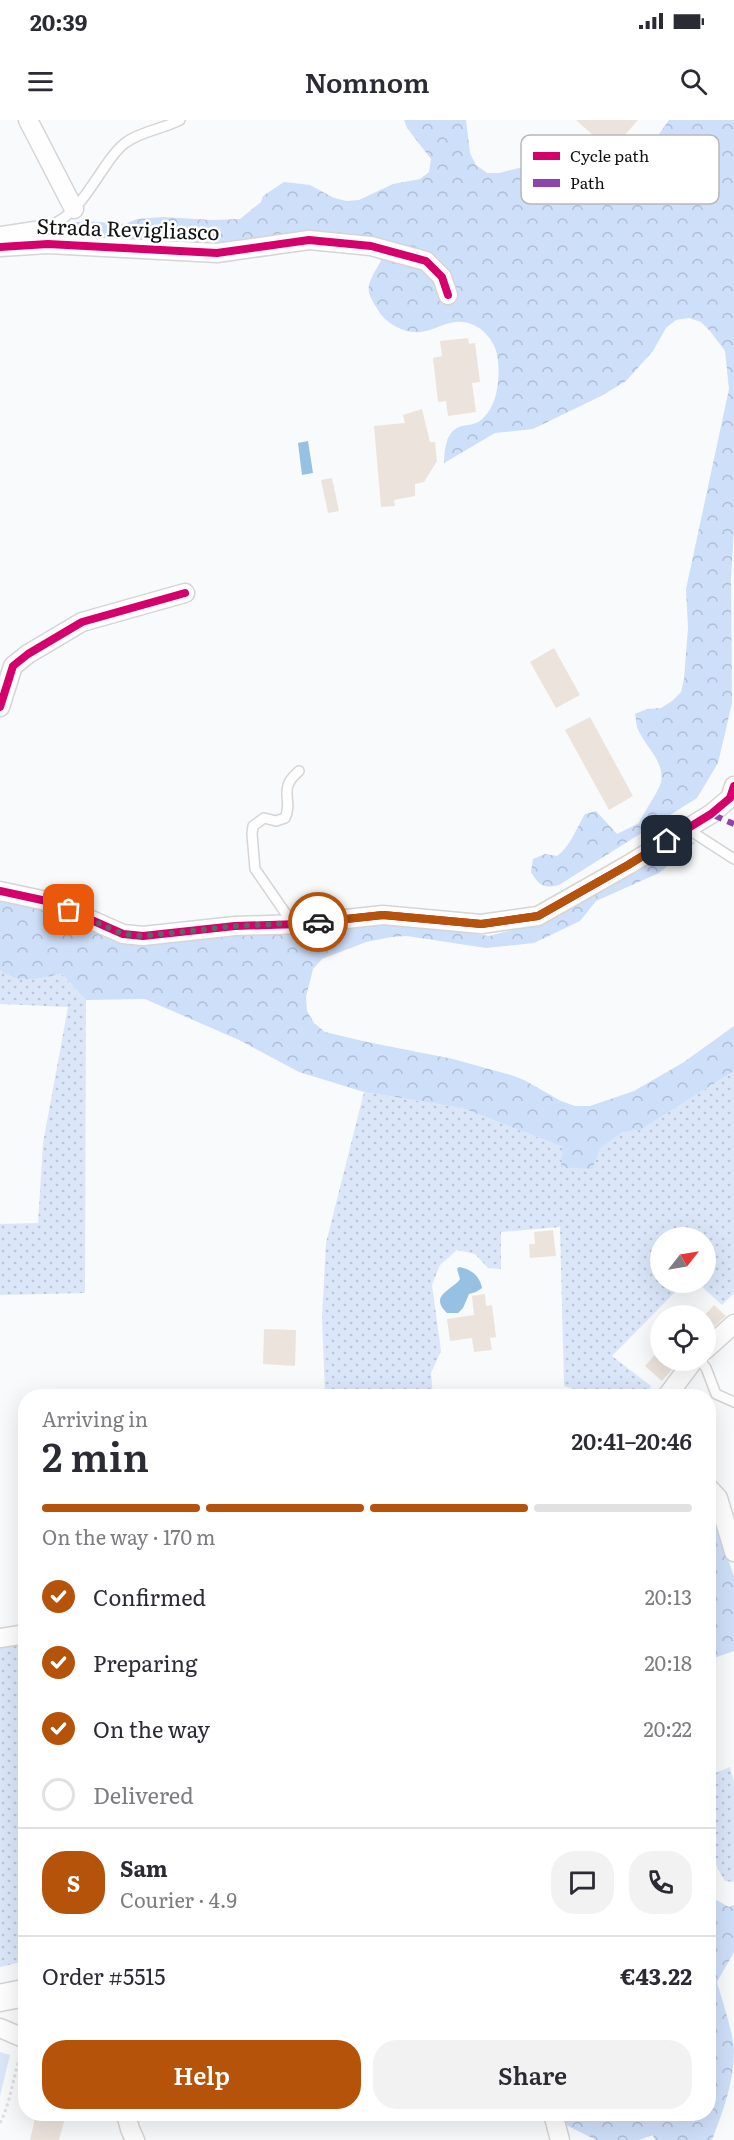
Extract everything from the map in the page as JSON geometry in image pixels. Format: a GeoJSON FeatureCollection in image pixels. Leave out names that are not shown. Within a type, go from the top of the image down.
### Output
{"type":"FeatureCollection","features":[{"type":"Feature","properties":{"kind":"street"},"geometry":{"type":"LineString","coordinates":[[28,120],[74,209]]}},
{"type":"Feature","properties":{"kind":"street","name":"Strada Revigliasco"},"geometry":{"type":"LineString","coordinates":[[0,236],[35,231]]}},
{"type":"Feature","properties":{"kind":"street","name":"Strada Revigliasco"},"geometry":{"type":"LineString","coordinates":[[0,247],[48,244],[217,253],[309,240],[371,246],[426,261],[442,277],[448,295]]}},
{"type":"Feature","properties":{"kind":"street"},"geometry":{"type":"LineString","coordinates":[[0,707],[13,666],[28,654],[82,622],[185,593]]}},
{"type":"Feature","properties":{"kind":"street"},"geometry":{"type":"LineString","coordinates":[[0,891],[51,902],[123,934],[143,936],[235,926],[293,924],[383,915],[482,924],[538,916],[711,814],[730,798],[734,786]]}},
{"type":"Feature","properties":{"kind":"street"},"geometry":{"type":"LineString","coordinates":[[716,1340],[734,1324]]}},
{"type":"Feature","properties":{"kind":"street"},"geometry":{"type":"LineString","coordinates":[[672,1389],[686,1371]]}},
{"type":"Feature","properties":{"kind":"street"},"geometry":{"type":"LineString","coordinates":[[716,1496],[734,1552]]}},
{"type":"Feature","properties":{"kind":"street"},"geometry":{"type":"LineString","coordinates":[[0,1638],[18,1635]]}},
{"type":"Feature","properties":{"kind":"street"},"geometry":{"type":"LineString","coordinates":[[0,2002],[18,1999]]}},
{"type":"Feature","properties":{"kind":"street"},"geometry":{"type":"LineString","coordinates":[[0,2028],[18,2041]]}},
{"type":"Feature","properties":{"kind":"street"},"geometry":{"type":"LineString","coordinates":[[128,2121],[135,2140]]}},
{"type":"Feature","properties":{"kind":"street"},"geometry":{"type":"LineString","coordinates":[[555,2121],[560,2140]]}},
{"type":"Feature","properties":{"kind":"lane"},"geometry":{"type":"LineString","coordinates":[[35,231],[61,222],[74,209],[124,144],[137,136],[180,120]]}},
{"type":"Feature","properties":{"kind":"lane"},"geometry":{"type":"LineString","coordinates":[[293,924],[255,869],[252,834],[253,826],[264,818],[276,821],[285,818],[289,809],[287,790],[289,783],[299,771]]}},
{"type":"Feature","properties":{"kind":"lane"},"geometry":{"type":"LineString","coordinates":[[686,828],[734,859]]}},
{"type":"Feature","properties":{"kind":"lane"},"geometry":{"type":"LineString","coordinates":[[707,1371],[715,1389]]}},
{"type":"Feature","properties":{"kind":"lane"},"geometry":{"type":"LineString","coordinates":[[716,1392],[734,1402]]}},
{"type":"Feature","properties":{"kind":"lane"},"geometry":{"type":"LineString","coordinates":[[0,1989],[18,1986]]}},
{"type":"Feature","properties":{"kind":"path"},"geometry":{"type":"LineString","coordinates":[[0,2123],[18,2062]]}},
{"type":"Feature","properties":{"kind":"shaded area"},"geometry":{"type":"Polygon","coordinates":[[[308,441],[313,473],[302,475],[298,443],[308,441]]]}},
{"type":"Feature","properties":{"kind":"shaded area"},"geometry":{"type":"Polygon","coordinates":[[[0,970],[15,978],[30,980],[62,974],[86,1000],[85,1293],[0,1295],[0,1224],[38,1223],[43,1143],[68,1007],[0,1004],[0,970]]]}},
{"type":"Feature","properties":{"kind":"shaded area"},"geometry":{"type":"Polygon","coordinates":[[[734,1071],[734,1293],[722,1305],[709,1293],[716,1293],[716,1227],[650,1227],[650,1293],[674,1293],[662,1305],[650,1305],[650,1317],[612,1356],[651,1386],[650,1389],[574,1389],[564,1386],[560,1227],[501,1232],[501,1269],[488,1268],[475,1254],[457,1250],[440,1265],[432,1285],[441,1351],[431,1373],[432,1389],[325,1389],[322,1317],[326,1243],[364,1092],[462,1108],[563,1147],[600,1149],[621,1133],[642,1129],[734,1071]]]}},
{"type":"Feature","properties":{"kind":"shaded area"},"geometry":{"type":"Polygon","coordinates":[[[459,1267],[474,1274],[482,1288],[469,1294],[463,1308],[458,1313],[447,1313],[440,1302],[441,1297],[460,1279],[457,1269],[459,1267]]]}},
{"type":"Feature","properties":{"kind":"shaded area"},"geometry":{"type":"Polygon","coordinates":[[[18,1641],[18,1963],[0,1967],[0,1644],[18,1641]]]}},
{"type":"Feature","properties":{"kind":"shaded area"},"geometry":{"type":"Polygon","coordinates":[[[730,1767],[734,1782],[734,1882],[725,1881],[716,1863],[716,1773],[730,1767]]]}},
{"type":"Feature","properties":{"kind":"shaded area"},"geometry":{"type":"Polygon","coordinates":[[[0,2052],[10,2055],[0,2096],[0,2052]]]}},
{"type":"Feature","properties":{"kind":"green space"},"geometry":{"type":"Polygon","coordinates":[[[404,120],[466,120],[470,153],[476,165],[487,173],[499,173],[521,167],[521,204],[719,204],[719,135],[658,135],[669,120],[734,120],[732,703],[718,763],[697,798],[554,886],[542,885],[536,880],[531,872],[533,859],[545,854],[557,856],[562,852],[585,814],[596,811],[617,834],[639,823],[661,782],[660,767],[640,734],[635,714],[647,709],[661,708],[681,692],[688,628],[686,589],[729,389],[725,351],[701,322],[689,318],[676,320],[666,328],[653,351],[626,381],[603,395],[533,429],[495,433],[444,463],[447,442],[451,433],[459,427],[478,422],[491,408],[498,385],[497,353],[485,333],[472,324],[456,322],[414,332],[402,329],[385,319],[372,301],[369,288],[384,251],[235,243],[202,245],[88,242],[75,235],[73,223],[85,221],[125,224],[137,219],[163,217],[240,219],[261,202],[263,196],[284,182],[310,185],[334,198],[347,201],[359,200],[393,184],[420,179],[429,172],[431,159],[407,128],[404,120]]]}},
{"type":"Feature","properties":{"kind":"green space"},"geometry":{"type":"Polygon","coordinates":[[[684,836],[695,843],[659,873],[596,901],[580,921],[534,943],[486,948],[407,936],[392,937],[366,942],[322,959],[313,969],[306,997],[307,1011],[314,1023],[325,1032],[453,1059],[511,1075],[575,1106],[590,1106],[634,1091],[684,1062],[734,1026],[734,1071],[642,1129],[621,1133],[600,1149],[592,1169],[561,1167],[563,1147],[462,1108],[364,1092],[299,1072],[239,1040],[145,999],[86,1000],[62,974],[30,980],[15,978],[0,970],[0,898],[49,906],[120,941],[388,920],[489,936],[534,924],[684,836]]]}},
{"type":"Feature","properties":{"kind":"green space"},"geometry":{"type":"Polygon","coordinates":[[[716,1522],[734,1577],[734,1651],[716,1657],[716,1522]]]}},
{"type":"Feature","properties":{"kind":"green space"},"geometry":{"type":"Polygon","coordinates":[[[716,1900],[729,1907],[734,1905],[734,1952],[717,1982],[731,2033],[734,2062],[727,2096],[712,2140],[655,2140],[653,2135],[639,2140],[596,2140],[562,2121],[716,2121],[716,1900]]]}},
{"type":"Feature","properties":{"kind":"building"},"geometry":{"type":"Polygon","coordinates":[[[576,120],[638,120],[625,135],[593,135],[576,120]]]}},
{"type":"Feature","properties":{"kind":"building"},"geometry":{"type":"Polygon","coordinates":[[[468,338],[469,344],[475,343],[480,382],[472,383],[476,412],[448,416],[446,401],[438,402],[433,358],[442,356],[440,341],[468,338]]]}},
{"type":"Feature","properties":{"kind":"building"},"geometry":{"type":"Polygon","coordinates":[[[422,409],[430,442],[435,442],[437,461],[424,482],[415,484],[415,496],[394,500],[395,506],[381,507],[374,426],[405,423],[403,415],[422,409]]]}},
{"type":"Feature","properties":{"kind":"building"},"geometry":{"type":"Polygon","coordinates":[[[332,478],[339,511],[328,513],[321,480],[332,478]]]}},
{"type":"Feature","properties":{"kind":"building"},"geometry":{"type":"Polygon","coordinates":[[[554,648],[580,695],[556,708],[530,662],[554,648]]]}},
{"type":"Feature","properties":{"kind":"building"},"geometry":{"type":"Polygon","coordinates":[[[590,717],[633,796],[609,810],[565,730],[590,717]]]}},
{"type":"Feature","properties":{"kind":"building"},"geometry":{"type":"Polygon","coordinates":[[[553,1230],[556,1256],[530,1258],[529,1244],[535,1244],[534,1232],[553,1230]]]}},
{"type":"Feature","properties":{"kind":"building"},"geometry":{"type":"Polygon","coordinates":[[[485,1294],[486,1306],[492,1305],[496,1337],[490,1338],[492,1350],[474,1352],[472,1338],[450,1341],[447,1319],[474,1315],[472,1296],[485,1294]]]}},
{"type":"Feature","properties":{"kind":"building"},"geometry":{"type":"Polygon","coordinates":[[[716,1307],[726,1316],[716,1325],[716,1307]]]}},
{"type":"Feature","properties":{"kind":"building"},"geometry":{"type":"Polygon","coordinates":[[[264,1329],[296,1330],[295,1366],[263,1364],[264,1329]]]}},
{"type":"Feature","properties":{"kind":"building"},"geometry":{"type":"Polygon","coordinates":[[[650,1360],[650,1370],[645,1366],[650,1360]]]}},
{"type":"Feature","properties":{"kind":"building"},"geometry":{"type":"Polygon","coordinates":[[[651,1371],[671,1371],[662,1381],[651,1371]]]}},
{"type":"Feature","properties":{"kind":"building"},"geometry":{"type":"Polygon","coordinates":[[[34,2121],[64,2121],[59,2140],[30,2140],[34,2121]]]}},
{"type":"Feature","properties":{"kind":"marked path"},"geometry":{"type":"LineString","coordinates":[[711,814],[734,824]]}},
{"type":"Feature","properties":{"kind":"cycle path"},"geometry":{"type":"LineString","coordinates":[[0,247],[48,244],[217,253],[309,240],[371,246],[426,261],[442,277],[448,295]]}},
{"type":"Feature","properties":{"kind":"cycle path"},"geometry":{"type":"LineString","coordinates":[[0,707],[13,666],[28,654],[82,622],[185,593]]}},
{"type":"Feature","properties":{"kind":"cycle path"},"geometry":{"type":"LineString","coordinates":[[0,891],[51,902],[123,934],[143,936],[235,926],[300,924],[383,915],[481,924],[538,916],[711,814],[730,798],[734,786]]}},
{"type":"Feature","properties":{"kind":"way so far"},"geometry":{"type":"LineString","coordinates":[[69,910],[123,934],[143,936],[235,926],[318,922]]}},
{"type":"Feature","properties":{"kind":"route"},"geometry":{"type":"LineString","coordinates":[[318,922],[383,915],[482,924],[538,916],[667,841]]}}]}
